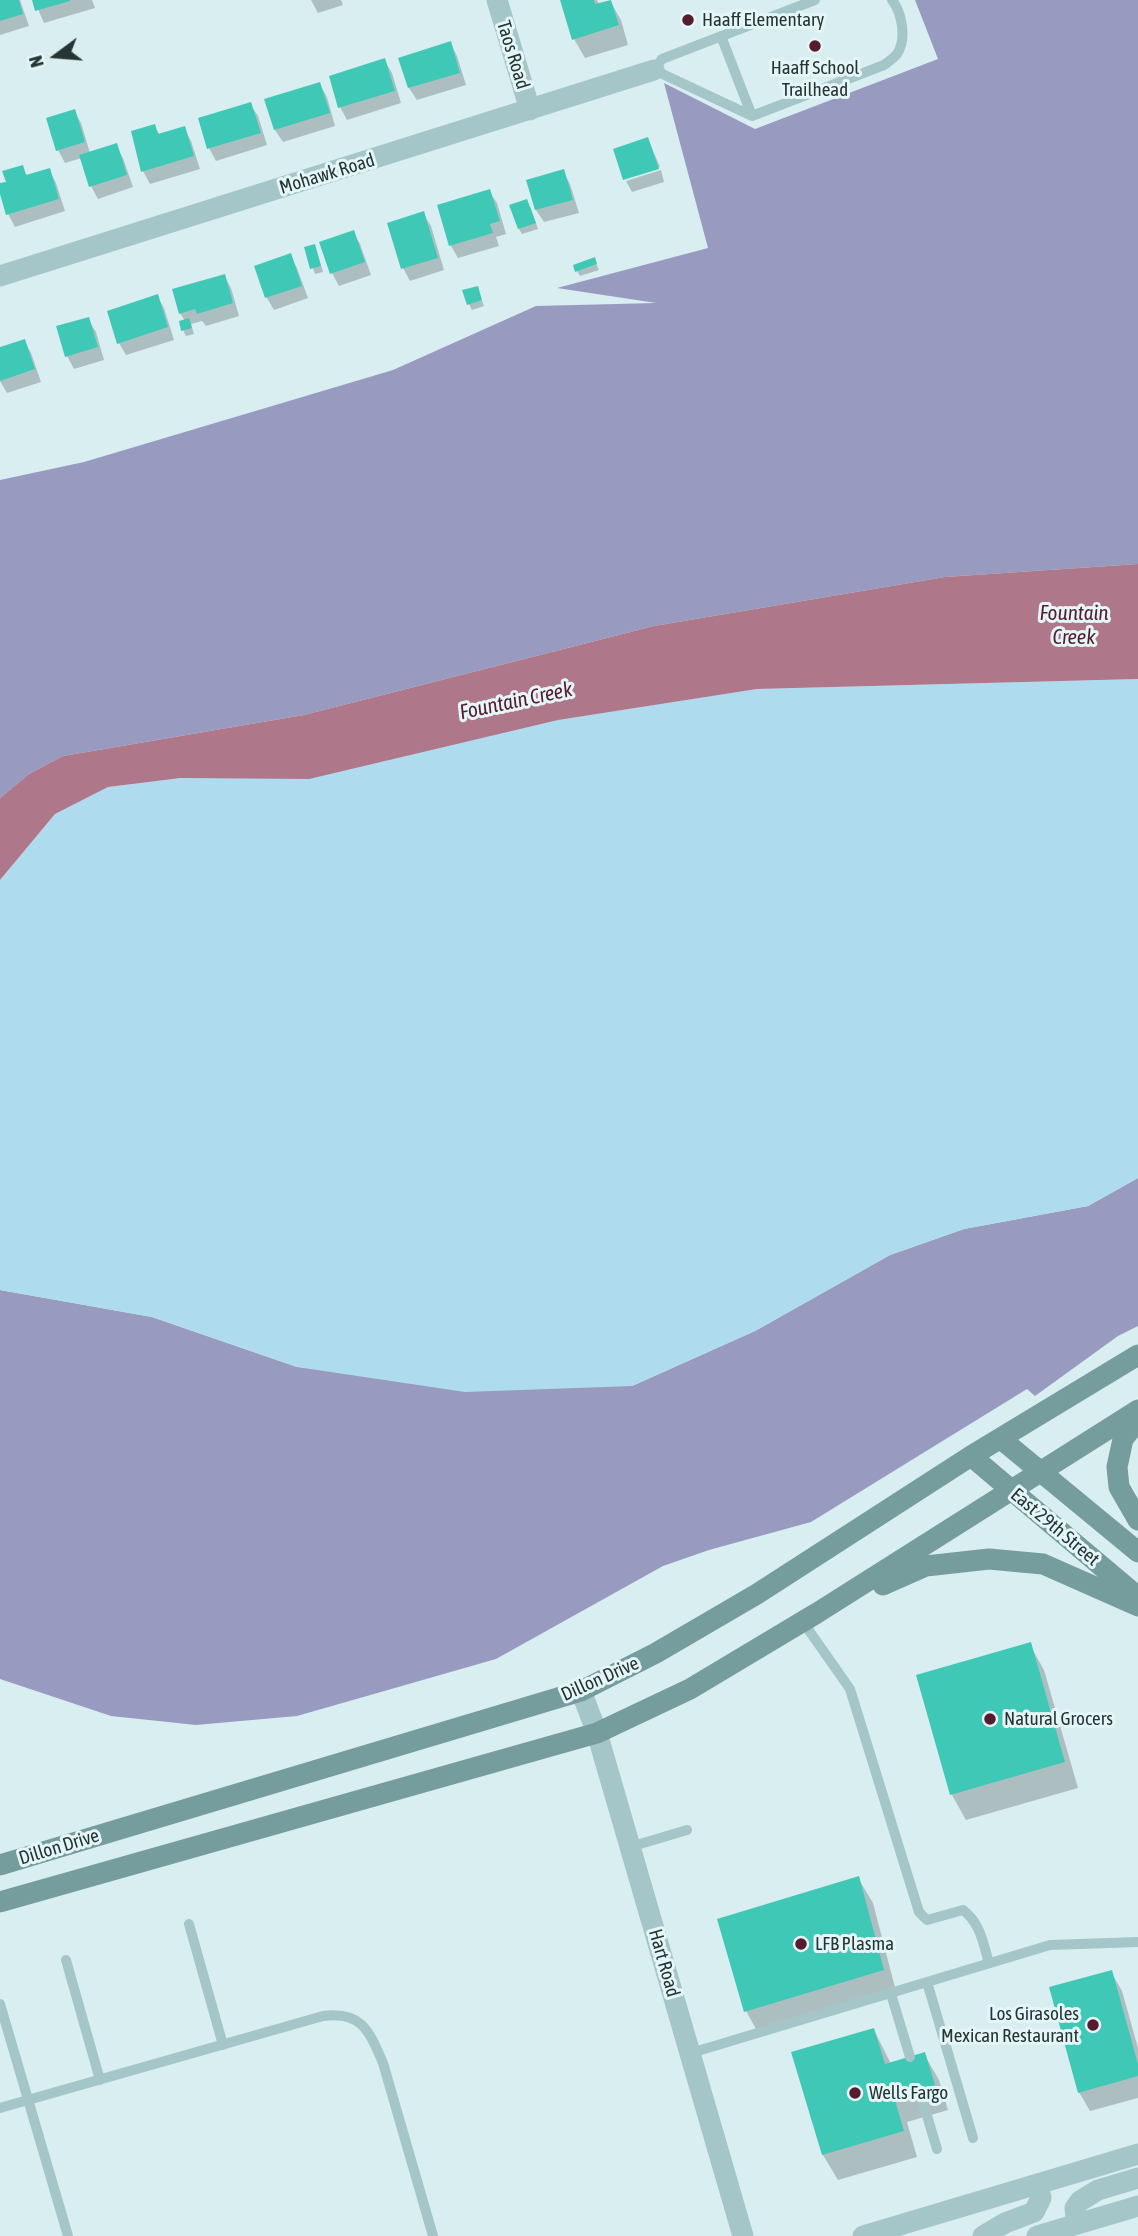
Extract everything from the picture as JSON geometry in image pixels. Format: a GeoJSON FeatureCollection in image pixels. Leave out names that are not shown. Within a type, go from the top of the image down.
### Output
{"type":"FeatureCollection","features":[{"type":"Feature","properties":{"kind":"main road","name":"Dillon Drive"},"geometry":{"type":"LineString","coordinates":[[0,1865],[581,1691],[656,1653],[757,1594],[971,1456],[1138,1355]]}},
{"type":"Feature","properties":{"kind":"main road","name":"Dillon Drive"},"geometry":{"type":"LineString","coordinates":[[0,1902],[597,1733],[690,1689],[810,1618],[1138,1410]]}},
{"type":"Feature","properties":{"kind":"main road"},"geometry":{"type":"LineString","coordinates":[[1138,1420],[1123,1439],[1117,1467],[1119,1487],[1138,1520]]}},
{"type":"Feature","properties":{"kind":"main road","name":"East 29th Street"},"geometry":{"type":"LineString","coordinates":[[1001,1439],[1138,1552]]}},
{"type":"Feature","properties":{"kind":"main road","name":"East 29th Street"},"geometry":{"type":"LineString","coordinates":[[971,1456],[1138,1597]]}},
{"type":"Feature","properties":{"kind":"main road"},"geometry":{"type":"LineString","coordinates":[[810,1618],[926,1566],[989,1559],[1044,1564],[1138,1606]]}},
{"type":"Feature","properties":{"kind":"street","name":"Taos Road"},"geometry":{"type":"LineString","coordinates":[[497,0],[530,110]]}},
{"type":"Feature","properties":{"kind":"street","name":"Mohawk Road"},"geometry":{"type":"LineString","coordinates":[[0,276],[654,70]]}},
{"type":"Feature","properties":{"kind":"street","name":"Hart Road"},"geometry":{"type":"LineString","coordinates":[[581,1691],[597,1733],[743,2236]]}},
{"type":"Feature","properties":{"kind":"street"},"geometry":{"type":"LineString","coordinates":[[863,2236],[1138,2154]]}},
{"type":"Feature","properties":{"kind":"street"},"geometry":{"type":"LineString","coordinates":[[1079,2230],[1075,2207],[1087,2196],[1138,2178]]}},
{"type":"Feature","properties":{"kind":"street"},"geometry":{"type":"LineString","coordinates":[[983,2236],[1034,2212],[1041,2198],[1037,2184]]}},
{"type":"Feature","properties":{"kind":"street"},"geometry":{"type":"LineString","coordinates":[[1037,2236],[1079,2230],[1138,2206]]}},
{"type":"Feature","properties":{"kind":"lane"},"geometry":{"type":"LineString","coordinates":[[815,0],[662,59],[654,70],[752,116],[884,65],[897,54],[901,39],[900,13],[892,0]]}},
{"type":"Feature","properties":{"kind":"lane"},"geometry":{"type":"LineString","coordinates":[[721,36],[752,116]]}},
{"type":"Feature","properties":{"kind":"lane"},"geometry":{"type":"LineString","coordinates":[[810,1618],[849,1689],[919,1912],[927,1920],[963,1910],[974,1918],[979,1926],[989,1964]]}},
{"type":"Feature","properties":{"kind":"lane"},"geometry":{"type":"LineString","coordinates":[[630,1847],[687,1830]]}},
{"type":"Feature","properties":{"kind":"lane"},"geometry":{"type":"LineString","coordinates":[[189,1924],[223,2045]]}},
{"type":"Feature","properties":{"kind":"lane"},"geometry":{"type":"LineString","coordinates":[[691,2053],[1050,1945],[1138,1942]]}},
{"type":"Feature","properties":{"kind":"lane"},"geometry":{"type":"LineString","coordinates":[[66,1960],[100,2080]]}},
{"type":"Feature","properties":{"kind":"lane"},"geometry":{"type":"LineString","coordinates":[[927,1982],[973,2138]]}},
{"type":"Feature","properties":{"kind":"lane"},"geometry":{"type":"LineString","coordinates":[[891,1994],[910,2057]]}},
{"type":"Feature","properties":{"kind":"lane"},"geometry":{"type":"LineString","coordinates":[[0,2004],[68,2236]]}},
{"type":"Feature","properties":{"kind":"lane"},"geometry":{"type":"LineString","coordinates":[[0,2108],[323,2016],[339,2014],[354,2017],[374,2041],[383,2063],[433,2236]]}},
{"type":"Feature","properties":{"kind":"lane"},"geometry":{"type":"LineString","coordinates":[[919,2089],[937,2149]]}},
{"type":"Feature","properties":{"kind":"shaded area"},"geometry":{"type":"Polygon","coordinates":[[[915,0],[1138,0],[1138,564],[945,577],[654,626],[304,715],[63,756],[29,774],[0,798],[0,480],[84,462],[393,370],[536,306],[656,303],[557,288],[708,248],[664,83],[755,129],[938,59],[915,0]]]}},
{"type":"Feature","properties":{"kind":"shaded area"},"geometry":{"type":"Polygon","coordinates":[[[1138,1178],[1138,1326],[1118,1336],[1035,1396],[1027,1389],[811,1522],[709,1550],[663,1566],[496,1659],[297,1716],[196,1725],[111,1716],[0,1679],[0,1290],[152,1317],[297,1367],[632,1386],[755,1331],[890,1255],[964,1229],[1088,1206],[1138,1178]]]}},
{"type":"Feature","properties":{"kind":"sand"},"geometry":{"type":"Polygon","coordinates":[[[1138,679],[1138,1178],[1088,1206],[964,1229],[890,1255],[755,1331],[632,1386],[465,1392],[297,1367],[152,1317],[0,1290],[0,880],[55,814],[108,787],[757,689],[1138,679]]]}},
{"type":"Feature","properties":{"kind":"water","name":"Fountain Creek"},"geometry":{"type":"Polygon","coordinates":[[[1138,564],[1138,679],[757,689],[558,720],[309,779],[181,778],[108,787],[55,814],[0,880],[0,798],[29,774],[63,756],[304,715],[654,626],[945,577],[1138,564]]]}},
{"type":"Feature","properties":{"kind":"building"},"geometry":{"type":"Polygon","coordinates":[[[0,0],[19,0],[23,14],[0,21],[0,0]]]}},
{"type":"Feature","properties":{"kind":"building"},"geometry":{"type":"Polygon","coordinates":[[[32,0],[70,0],[70,1],[35,11],[32,0]]]}},
{"type":"Feature","properties":{"kind":"building"},"geometry":{"type":"Polygon","coordinates":[[[560,0],[594,0],[595,4],[611,0],[619,25],[572,40],[560,0]]]}},
{"type":"Feature","properties":{"kind":"building"},"geometry":{"type":"Polygon","coordinates":[[[451,41],[460,73],[408,88],[398,58],[451,41]]]}},
{"type":"Feature","properties":{"kind":"building"},"geometry":{"type":"Polygon","coordinates":[[[385,58],[395,91],[338,108],[329,76],[385,58]]]}},
{"type":"Feature","properties":{"kind":"building"},"geometry":{"type":"Polygon","coordinates":[[[320,82],[330,113],[274,130],[264,99],[320,82]]]}},
{"type":"Feature","properties":{"kind":"building"},"geometry":{"type":"Polygon","coordinates":[[[251,102],[261,133],[207,149],[198,118],[251,102]]]}},
{"type":"Feature","properties":{"kind":"building"},"geometry":{"type":"Polygon","coordinates":[[[75,109],[85,142],[56,151],[46,118],[75,109]]]}},
{"type":"Feature","properties":{"kind":"building"},"geometry":{"type":"Polygon","coordinates":[[[155,124],[158,134],[185,126],[194,156],[141,172],[131,131],[155,124]]]}},
{"type":"Feature","properties":{"kind":"building"},"geometry":{"type":"Polygon","coordinates":[[[648,137],[659,169],[623,180],[613,149],[648,137]]]}},
{"type":"Feature","properties":{"kind":"building"},"geometry":{"type":"Polygon","coordinates":[[[117,143],[127,175],[89,187],[79,155],[117,143]]]}},
{"type":"Feature","properties":{"kind":"building"},"geometry":{"type":"Polygon","coordinates":[[[23,165],[26,175],[50,168],[59,199],[6,215],[0,194],[0,183],[6,182],[2,171],[23,165]]]}},
{"type":"Feature","properties":{"kind":"building"},"geometry":{"type":"Polygon","coordinates":[[[564,169],[573,200],[535,210],[526,180],[564,169]]]}},
{"type":"Feature","properties":{"kind":"building"},"geometry":{"type":"Polygon","coordinates":[[[490,189],[500,221],[490,224],[493,233],[449,246],[437,205],[490,189]]]}},
{"type":"Feature","properties":{"kind":"building"},"geometry":{"type":"Polygon","coordinates":[[[527,199],[536,223],[518,229],[509,205],[527,199]]]}},
{"type":"Feature","properties":{"kind":"building"},"geometry":{"type":"Polygon","coordinates":[[[424,211],[438,258],[401,269],[387,223],[424,211]]]}},
{"type":"Feature","properties":{"kind":"building"},"geometry":{"type":"Polygon","coordinates":[[[354,230],[365,262],[330,274],[319,242],[354,230]]]}},
{"type":"Feature","properties":{"kind":"building"},"geometry":{"type":"Polygon","coordinates":[[[315,244],[321,266],[310,269],[304,247],[315,244]]]}},
{"type":"Feature","properties":{"kind":"building"},"geometry":{"type":"Polygon","coordinates":[[[291,253],[302,286],[265,298],[254,266],[291,253]]]}},
{"type":"Feature","properties":{"kind":"building"},"geometry":{"type":"Polygon","coordinates":[[[595,257],[597,264],[575,272],[573,265],[595,257]]]}},
{"type":"Feature","properties":{"kind":"building"},"geometry":{"type":"Polygon","coordinates":[[[225,274],[233,303],[197,314],[195,309],[179,314],[172,289],[225,274]]]}},
{"type":"Feature","properties":{"kind":"building"},"geometry":{"type":"Polygon","coordinates":[[[478,286],[482,300],[467,305],[462,290],[478,286]]]}},
{"type":"Feature","properties":{"kind":"building"},"geometry":{"type":"Polygon","coordinates":[[[158,294],[168,327],[117,344],[107,311],[158,294]]]}},
{"type":"Feature","properties":{"kind":"building"},"geometry":{"type":"Polygon","coordinates":[[[89,317],[98,347],[65,357],[56,326],[89,317]]]}},
{"type":"Feature","properties":{"kind":"building"},"geometry":{"type":"Polygon","coordinates":[[[189,318],[192,328],[181,331],[179,321],[189,318]]]}},
{"type":"Feature","properties":{"kind":"building"},"geometry":{"type":"Polygon","coordinates":[[[25,339],[35,369],[0,381],[0,347],[25,339]]]}},
{"type":"Feature","properties":{"kind":"building","name":"Natural Grocers"},"geometry":{"type":"Polygon","coordinates":[[[1031,1642],[1065,1762],[950,1795],[916,1675],[1031,1642]]]}},
{"type":"Feature","properties":{"kind":"building","name":"LFB Plasma"},"geometry":{"type":"Polygon","coordinates":[[[859,1876],[884,1970],[744,2012],[717,1919],[859,1876]]]}},
{"type":"Feature","properties":{"kind":"building","name":"Los Girasoles Mexican Restaurant"},"geometry":{"type":"Polygon","coordinates":[[[1112,1970],[1138,2064],[1138,2076],[1078,2093],[1049,1987],[1112,1970]]]}},
{"type":"Feature","properties":{"kind":"building","name":"Wells Fargo"},"geometry":{"type":"Polygon","coordinates":[[[874,2028],[885,2064],[925,2052],[935,2085],[894,2097],[904,2131],[822,2155],[791,2052],[874,2028]]]}},
{"type":"Feature","properties":{"kind":"place","name":"Haaff Elementary"},"geometry":{"type":"Point","coordinates":[688,20]}},
{"type":"Feature","properties":{"kind":"place","name":"Haaff School Trailhead"},"geometry":{"type":"Point","coordinates":[815,46]}},
{"type":"Feature","properties":{"kind":"place","name":"Natural Grocers"},"geometry":{"type":"Point","coordinates":[990,1719]}},
{"type":"Feature","properties":{"kind":"place","name":"LFB Plasma"},"geometry":{"type":"Point","coordinates":[801,1944]}},
{"type":"Feature","properties":{"kind":"place","name":"Los Girasoles Mexican Restaurant"},"geometry":{"type":"Point","coordinates":[1093,2025]}},
{"type":"Feature","properties":{"kind":"place","name":"Wells Fargo"},"geometry":{"type":"Point","coordinates":[855,2093]}}]}
